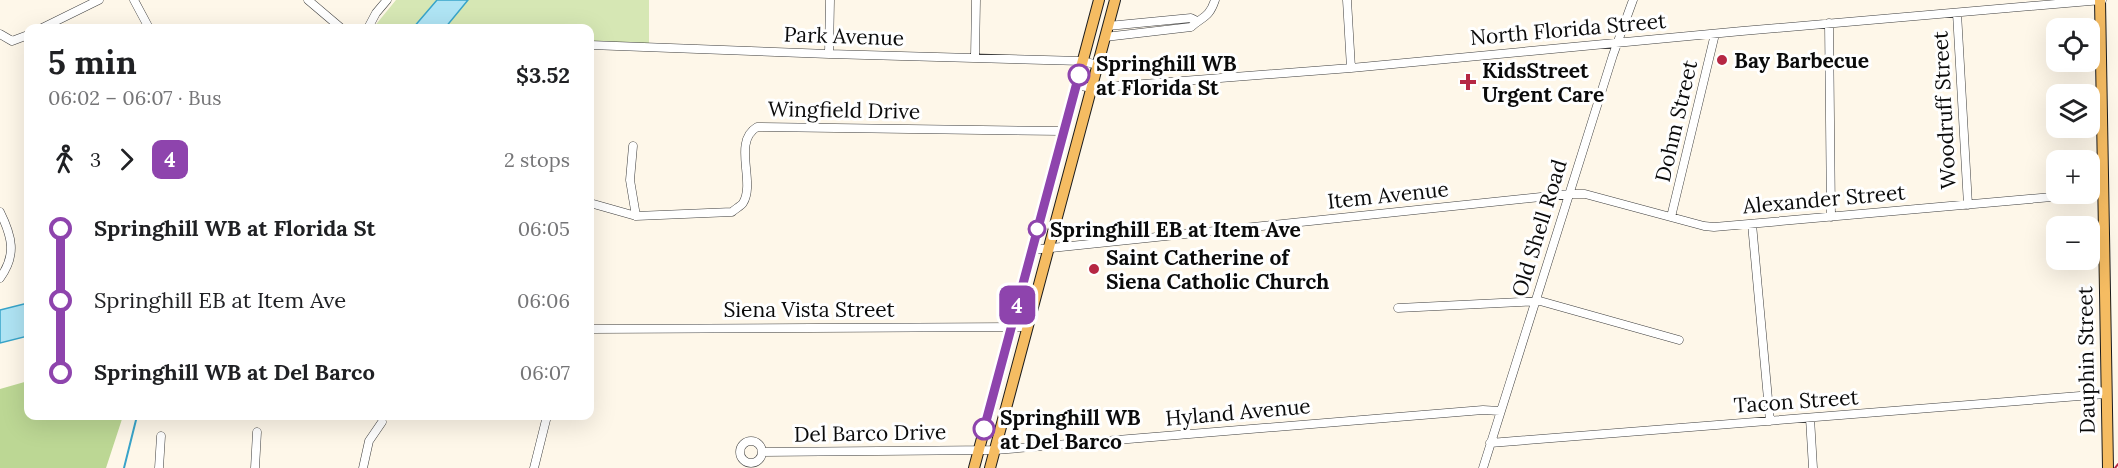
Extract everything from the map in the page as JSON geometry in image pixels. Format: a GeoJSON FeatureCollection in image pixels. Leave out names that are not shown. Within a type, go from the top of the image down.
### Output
{"type":"FeatureCollection","features":[{"type":"Feature","properties":{"kind":"main road"},"geometry":{"type":"LineString","coordinates":[[974,468],[1062,130],[1099,0]]}},
{"type":"Feature","properties":{"kind":"main road"},"geometry":{"type":"LineString","coordinates":[[990,468],[1115,0]]}},
{"type":"Feature","properties":{"kind":"main road","name":"Dauphin Street"},"geometry":{"type":"LineString","coordinates":[[2101,0],[2102,195],[2108,468]]}},
{"type":"Feature","properties":{"kind":"street"},"geometry":{"type":"LineString","coordinates":[[50,24],[99,0]]}},
{"type":"Feature","properties":{"kind":"street"},"geometry":{"type":"LineString","coordinates":[[134,0],[147,24]]}},
{"type":"Feature","properties":{"kind":"street"},"geometry":{"type":"LineString","coordinates":[[308,0],[336,24]]}},
{"type":"Feature","properties":{"kind":"street"},"geometry":{"type":"LineString","coordinates":[[370,24],[387,0]]}},
{"type":"Feature","properties":{"kind":"street"},"geometry":{"type":"LineString","coordinates":[[829,54],[830,0]]}},
{"type":"Feature","properties":{"kind":"street"},"geometry":{"type":"LineString","coordinates":[[975,57],[976,0]]}},
{"type":"Feature","properties":{"kind":"street"},"geometry":{"type":"LineString","coordinates":[[1105,38],[1191,27],[1206,17],[1215,0]]}},
{"type":"Feature","properties":{"kind":"street"},"geometry":{"type":"LineString","coordinates":[[1347,0],[1351,68]]}},
{"type":"Feature","properties":{"kind":"street","name":"Old Shell Road"},"geometry":{"type":"LineString","coordinates":[[1483,468],[1617,43],[1633,0]]}},
{"type":"Feature","properties":{"kind":"street","name":"North Florida Street"},"geometry":{"type":"LineString","coordinates":[[1076,85],[1092,88],[1351,68],[2101,0]]}},
{"type":"Feature","properties":{"kind":"street","name":"Woodruff Street"},"geometry":{"type":"LineString","coordinates":[[1957,13],[1968,205]]}},
{"type":"Feature","properties":{"kind":"street"},"geometry":{"type":"LineString","coordinates":[[1108,26],[1191,18],[1197,21]]}},
{"type":"Feature","properties":{"kind":"street"},"geometry":{"type":"LineString","coordinates":[[1829,23],[1831,217]]}},
{"type":"Feature","properties":{"kind":"street","name":"Dohm Street"},"geometry":{"type":"LineString","coordinates":[[1671,217],[1715,34]]}},
{"type":"Feature","properties":{"kind":"street"},"geometry":{"type":"LineString","coordinates":[[3,36],[12,40],[24,36]]}},
{"type":"Feature","properties":{"kind":"street","name":"Park Avenue"},"geometry":{"type":"LineString","coordinates":[[594,45],[1082,61],[1098,65]]}},
{"type":"Feature","properties":{"kind":"street","name":"Wingfield Drive"},"geometry":{"type":"LineString","coordinates":[[594,203],[636,216],[732,212],[743,202],[747,185],[745,144],[749,131],[757,127],[1062,130]]}},
{"type":"Feature","properties":{"kind":"street"},"geometry":{"type":"LineString","coordinates":[[633,147],[630,180],[636,216]]}},
{"type":"Feature","properties":{"kind":"street","name":"Alexander Street"},"geometry":{"type":"LineString","coordinates":[[1569,194],[1585,194],[1704,226],[1752,224],[2046,198]]}},
{"type":"Feature","properties":{"kind":"street","name":"Item Avenue"},"geometry":{"type":"LineString","coordinates":[[1032,250],[1569,194]]}},
{"type":"Feature","properties":{"kind":"street"},"geometry":{"type":"LineString","coordinates":[[0,212],[9,232],[11,246],[6,268],[0,278]]}},
{"type":"Feature","properties":{"kind":"street"},"geometry":{"type":"LineString","coordinates":[[1752,224],[1770,421]]}},
{"type":"Feature","properties":{"kind":"street"},"geometry":{"type":"LineString","coordinates":[[1398,308],[1535,301],[1679,340]]}},
{"type":"Feature","properties":{"kind":"street","name":"Siena Vista Street"},"geometry":{"type":"LineString","coordinates":[[594,329],[1028,327]]}},
{"type":"Feature","properties":{"kind":"street","name":"Tacon Street"},"geometry":{"type":"LineString","coordinates":[[1490,443],[2105,394]]}},
{"type":"Feature","properties":{"kind":"street","name":"Hyland Avenue"},"geometry":{"type":"LineString","coordinates":[[978,450],[1483,410],[1500,411]]}},
{"type":"Feature","properties":{"kind":"street"},"geometry":{"type":"LineString","coordinates":[[1810,418],[1813,468]]}},
{"type":"Feature","properties":{"kind":"street"},"geometry":{"type":"LineString","coordinates":[[534,468],[546,420]]}},
{"type":"Feature","properties":{"kind":"street"},"geometry":{"type":"LineString","coordinates":[[363,468],[369,441],[382,422]]}},
{"type":"Feature","properties":{"kind":"street"},"geometry":{"type":"LineString","coordinates":[[255,468],[257,432]]}},
{"type":"Feature","properties":{"kind":"street"},"geometry":{"type":"LineString","coordinates":[[159,468],[161,436]]}},
{"type":"Feature","properties":{"kind":"street","name":"Del Barco Drive"},"geometry":{"type":"LineString","coordinates":[[762,452],[978,450]]}},
{"type":"Feature","properties":{"kind":"green space"},"geometry":{"type":"Polygon","coordinates":[[[396,0],[437,0],[416,24],[376,24],[396,0]]]}},
{"type":"Feature","properties":{"kind":"green space"},"geometry":{"type":"Polygon","coordinates":[[[468,0],[649,0],[649,47],[594,45],[594,24],[448,24],[468,0]]]}},
{"type":"Feature","properties":{"kind":"green space"},"geometry":{"type":"Polygon","coordinates":[[[24,382],[24,420],[122,420],[106,468],[0,468],[0,389],[24,382]]]}},
{"type":"Feature","properties":{"kind":"water"},"geometry":{"type":"Polygon","coordinates":[[[437,0],[468,0],[448,24],[416,24],[437,0]]]}},
{"type":"Feature","properties":{"kind":"water"},"geometry":{"type":"Polygon","coordinates":[[[24,304],[24,337],[0,343],[0,310],[24,304]]]}},
{"type":"Feature","properties":{"kind":"waterway"},"geometry":{"type":"LineString","coordinates":[[124,468],[136,420]]}},
{"type":"Feature","properties":{"kind":"railway"},"geometry":{"type":"LineString","coordinates":[[2115,468],[2118,464]]}},
{"type":"Feature","properties":{"kind":"bus line","name":"4"},"geometry":{"type":"LineString","coordinates":[[984,429],[1062,130],[1079,75]]}},
{"type":"Feature","properties":{"kind":"place","name":"Bay Barbecue"},"geometry":{"type":"Point","coordinates":[1722,60]}},
{"type":"Feature","properties":{"kind":"place","name":"Springhill WB at Florida St"},"geometry":{"type":"Point","coordinates":[1079,75]}},
{"type":"Feature","properties":{"kind":"place","name":"KidsStreet Urgent Care"},"geometry":{"type":"Point","coordinates":[1468,82]}},
{"type":"Feature","properties":{"kind":"place","name":"Springhill EB at Item Ave"},"geometry":{"type":"Point","coordinates":[1037,229]}},
{"type":"Feature","properties":{"kind":"place","name":"Saint Catherine of Siena Catholic Church"},"geometry":{"type":"Point","coordinates":[1094,269]}},
{"type":"Feature","properties":{"kind":"place","name":"Springhill WB at Del Barco"},"geometry":{"type":"Point","coordinates":[984,429]}}]}
